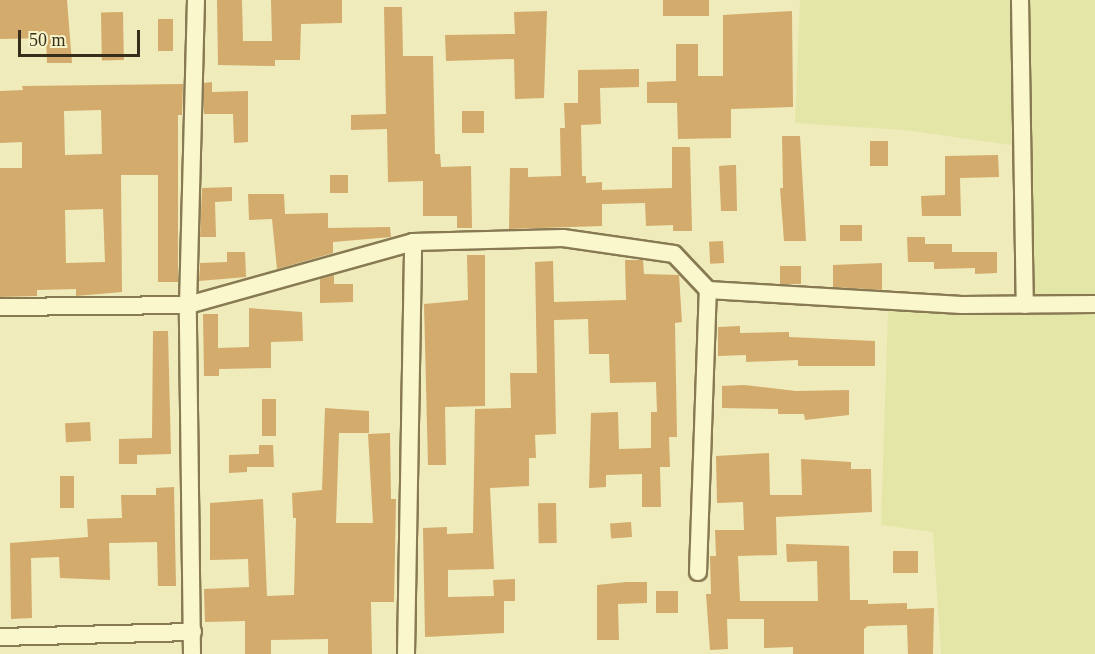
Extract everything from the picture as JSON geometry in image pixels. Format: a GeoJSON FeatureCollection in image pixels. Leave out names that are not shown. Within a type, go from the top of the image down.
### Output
{"type":"FeatureCollection","features":[{"type":"Feature","properties":{"kind":"street"},"geometry":{"type":"LineString","coordinates":[[192,654],[188,304],[196,0]]}},
{"type":"Feature","properties":{"kind":"street"},"geometry":{"type":"LineString","coordinates":[[1020,0],[1025,305]]}},
{"type":"Feature","properties":{"kind":"street"},"geometry":{"type":"LineString","coordinates":[[0,308],[188,304],[413,242],[563,238],[674,255],[708,290],[962,305],[1095,304]]}},
{"type":"Feature","properties":{"kind":"street"},"geometry":{"type":"LineString","coordinates":[[406,654],[413,242]]}},
{"type":"Feature","properties":{"kind":"street"},"geometry":{"type":"LineString","coordinates":[[698,572],[708,290]]}},
{"type":"Feature","properties":{"kind":"street"},"geometry":{"type":"LineString","coordinates":[[0,637],[193,632]]}},
{"type":"Feature","properties":{"kind":"green space"},"geometry":{"type":"Polygon","coordinates":[[[800,0],[1095,0],[1095,654],[941,654],[933,532],[881,525],[888,310],[1033,312],[1032,148],[905,130],[795,123],[800,0]]]}},
{"type":"Feature","properties":{"kind":"building"},"geometry":{"type":"Polygon","coordinates":[[[0,0],[67,0],[72,63],[47,63],[46,38],[0,39],[0,0]]]}},
{"type":"Feature","properties":{"kind":"building"},"geometry":{"type":"Polygon","coordinates":[[[217,0],[242,0],[243,41],[272,41],[271,0],[342,0],[342,23],[301,24],[300,60],[275,60],[275,66],[218,65],[217,0]]]}},
{"type":"Feature","properties":{"kind":"building"},"geometry":{"type":"Polygon","coordinates":[[[663,0],[709,0],[709,16],[663,16],[663,0]]]}},
{"type":"Feature","properties":{"kind":"building"},"geometry":{"type":"Polygon","coordinates":[[[384,7],[402,7],[403,56],[433,56],[435,154],[440,154],[441,167],[471,166],[472,228],[457,228],[457,216],[423,216],[423,181],[388,182],[387,129],[351,130],[351,115],[386,114],[384,7]]]}},
{"type":"Feature","properties":{"kind":"building"},"geometry":{"type":"Polygon","coordinates":[[[547,11],[544,98],[515,99],[514,59],[446,61],[445,35],[515,34],[514,12],[547,11]]]}},
{"type":"Feature","properties":{"kind":"building"},"geometry":{"type":"Polygon","coordinates":[[[792,11],[793,107],[731,109],[731,138],[678,139],[677,103],[647,103],[647,82],[676,81],[676,44],[698,44],[698,76],[723,76],[723,15],[792,11]]]}},
{"type":"Feature","properties":{"kind":"building"},"geometry":{"type":"Polygon","coordinates":[[[101,12],[123,12],[124,60],[102,60],[101,12]]]}},
{"type":"Feature","properties":{"kind":"building"},"geometry":{"type":"Polygon","coordinates":[[[158,19],[173,19],[173,51],[158,51],[158,19]]]}},
{"type":"Feature","properties":{"kind":"building"},"geometry":{"type":"Polygon","coordinates":[[[639,69],[639,87],[600,88],[601,124],[581,125],[582,176],[586,176],[586,183],[602,182],[602,190],[672,188],[672,147],[690,147],[692,231],[673,231],[673,225],[646,226],[645,203],[602,204],[602,226],[509,229],[510,168],[528,168],[528,177],[561,176],[560,128],[565,128],[564,103],[578,103],[578,70],[639,69]]]}},
{"type":"Feature","properties":{"kind":"building"},"geometry":{"type":"Polygon","coordinates":[[[212,82],[212,92],[248,91],[248,142],[234,143],[233,114],[204,114],[204,83],[212,82]]]}},
{"type":"Feature","properties":{"kind":"building"},"geometry":{"type":"Polygon","coordinates":[[[183,84],[182,115],[178,115],[178,282],[158,282],[158,175],[121,175],[122,292],[76,296],[76,289],[37,290],[37,296],[0,297],[0,168],[22,168],[22,142],[0,143],[0,91],[23,90],[22,86],[183,84]],[[101,110],[64,111],[65,155],[102,154],[101,110]],[[103,209],[65,210],[66,263],[105,262],[103,209]]]}},
{"type":"Feature","properties":{"kind":"building"},"geometry":{"type":"Polygon","coordinates":[[[462,111],[484,111],[484,133],[462,133],[462,111]]]}},
{"type":"Feature","properties":{"kind":"building"},"geometry":{"type":"Polygon","coordinates":[[[782,136],[800,136],[806,241],[784,241],[780,188],[783,188],[782,136]]]}},
{"type":"Feature","properties":{"kind":"building"},"geometry":{"type":"Polygon","coordinates":[[[870,141],[888,141],[888,166],[870,166],[870,141]]]}},
{"type":"Feature","properties":{"kind":"building"},"geometry":{"type":"Polygon","coordinates":[[[998,155],[999,177],[960,178],[961,216],[922,216],[921,196],[945,195],[945,156],[998,155]]]}},
{"type":"Feature","properties":{"kind":"building"},"geometry":{"type":"Polygon","coordinates":[[[736,165],[737,211],[721,211],[719,166],[736,165]]]}},
{"type":"Feature","properties":{"kind":"building"},"geometry":{"type":"Polygon","coordinates":[[[330,175],[348,175],[348,193],[330,193],[330,175]]]}},
{"type":"Feature","properties":{"kind":"building"},"geometry":{"type":"Polygon","coordinates":[[[232,187],[232,201],[215,202],[216,237],[200,237],[202,188],[232,187]]]}},
{"type":"Feature","properties":{"kind":"building"},"geometry":{"type":"Polygon","coordinates":[[[248,194],[284,194],[285,214],[328,213],[328,228],[390,227],[391,237],[333,242],[333,253],[277,269],[272,219],[249,220],[248,194]]]}},
{"type":"Feature","properties":{"kind":"building"},"geometry":{"type":"Polygon","coordinates":[[[840,225],[862,225],[862,241],[840,241],[840,225]]]}},
{"type":"Feature","properties":{"kind":"building"},"geometry":{"type":"Polygon","coordinates":[[[907,237],[925,237],[925,244],[952,244],[952,252],[997,252],[997,273],[975,274],[975,268],[934,269],[934,262],[908,262],[907,237]]]}},
{"type":"Feature","properties":{"kind":"building"},"geometry":{"type":"Polygon","coordinates":[[[723,241],[724,263],[710,264],[709,242],[723,241]]]}},
{"type":"Feature","properties":{"kind":"building"},"geometry":{"type":"Polygon","coordinates":[[[227,252],[245,252],[246,277],[199,281],[200,263],[227,262],[227,252]]]}},
{"type":"Feature","properties":{"kind":"building"},"geometry":{"type":"Polygon","coordinates":[[[467,255],[485,255],[485,406],[445,407],[446,465],[428,465],[424,304],[468,300],[467,255]]]}},
{"type":"Feature","properties":{"kind":"building"},"geometry":{"type":"Polygon","coordinates":[[[625,260],[643,260],[644,274],[679,275],[682,322],[675,323],[677,437],[669,437],[670,467],[660,467],[661,507],[642,507],[642,474],[606,475],[606,487],[589,488],[591,413],[618,412],[619,449],[651,448],[651,412],[657,412],[656,382],[610,383],[609,354],[589,354],[588,319],[554,320],[556,434],[535,435],[536,458],[529,458],[529,486],[490,488],[494,569],[448,570],[448,597],[494,596],[493,580],[515,579],[515,601],[504,601],[504,633],[425,637],[423,528],[447,527],[447,534],[473,533],[475,409],[511,408],[510,373],[537,373],[535,262],[553,261],[554,302],[626,300],[625,260]]]}},
{"type":"Feature","properties":{"kind":"building"},"geometry":{"type":"Polygon","coordinates":[[[882,263],[882,290],[833,287],[833,265],[882,263]]]}},
{"type":"Feature","properties":{"kind":"building"},"geometry":{"type":"Polygon","coordinates":[[[780,266],[801,266],[801,284],[780,284],[780,266]]]}},
{"type":"Feature","properties":{"kind":"building"},"geometry":{"type":"Polygon","coordinates":[[[334,275],[334,284],[353,284],[353,302],[320,303],[320,279],[334,275]]]}},
{"type":"Feature","properties":{"kind":"building"},"geometry":{"type":"Polygon","coordinates":[[[249,308],[302,312],[303,341],[271,342],[271,368],[219,369],[219,376],[204,376],[203,314],[218,314],[218,348],[249,347],[249,308]]]}},
{"type":"Feature","properties":{"kind":"building"},"geometry":{"type":"Polygon","coordinates":[[[740,326],[740,333],[789,332],[789,337],[875,341],[875,366],[798,366],[798,360],[746,362],[746,355],[718,356],[718,327],[740,326]]]}},
{"type":"Feature","properties":{"kind":"building"},"geometry":{"type":"Polygon","coordinates":[[[153,331],[168,331],[171,454],[137,455],[137,464],[119,464],[119,439],[152,438],[153,331]]]}},
{"type":"Feature","properties":{"kind":"building"},"geometry":{"type":"Polygon","coordinates":[[[744,385],[796,391],[849,390],[849,415],[805,420],[804,414],[778,414],[778,409],[722,408],[722,386],[744,385]]]}},
{"type":"Feature","properties":{"kind":"building"},"geometry":{"type":"Polygon","coordinates":[[[262,399],[276,399],[276,436],[262,436],[262,399]]]}},
{"type":"Feature","properties":{"kind":"building"},"geometry":{"type":"Polygon","coordinates":[[[325,408],[369,411],[369,433],[339,433],[336,523],[373,523],[368,434],[390,433],[391,499],[396,499],[394,602],[371,602],[372,654],[328,654],[328,639],[271,640],[271,654],[245,654],[245,621],[205,622],[204,589],[249,587],[248,559],[210,560],[210,503],[263,499],[267,596],[294,595],[296,518],[293,518],[292,493],[322,490],[325,408]]]}},
{"type":"Feature","properties":{"kind":"building"},"geometry":{"type":"Polygon","coordinates":[[[90,422],[91,441],[66,442],[65,423],[90,422]]]}},
{"type":"Feature","properties":{"kind":"building"},"geometry":{"type":"Polygon","coordinates":[[[259,445],[273,445],[274,467],[247,467],[247,472],[229,473],[229,455],[259,454],[259,445]]]}},
{"type":"Feature","properties":{"kind":"building"},"geometry":{"type":"Polygon","coordinates":[[[769,453],[770,495],[802,495],[801,459],[851,462],[851,469],[871,469],[872,512],[776,517],[777,555],[738,556],[740,601],[818,601],[817,561],[787,562],[786,544],[849,546],[850,600],[868,600],[868,604],[907,603],[907,609],[934,608],[933,654],[908,654],[907,625],[868,626],[864,629],[864,654],[793,654],[793,647],[764,648],[764,619],[727,619],[728,649],[710,650],[706,594],[711,594],[710,556],[716,556],[715,530],[744,530],[743,502],[717,503],[716,456],[769,453]]]}},
{"type":"Feature","properties":{"kind":"building"},"geometry":{"type":"Polygon","coordinates":[[[60,476],[74,476],[74,508],[60,508],[60,476]]]}},
{"type":"Feature","properties":{"kind":"building"},"geometry":{"type":"Polygon","coordinates":[[[174,487],[176,586],[158,586],[157,542],[109,543],[110,580],[60,578],[59,557],[31,558],[32,618],[11,619],[10,543],[88,537],[87,519],[122,518],[121,495],[156,495],[156,488],[174,487]]]}},
{"type":"Feature","properties":{"kind":"building"},"geometry":{"type":"Polygon","coordinates":[[[538,503],[556,503],[557,543],[539,543],[538,503]]]}},
{"type":"Feature","properties":{"kind":"building"},"geometry":{"type":"Polygon","coordinates":[[[631,522],[632,537],[611,538],[610,523],[631,522]]]}},
{"type":"Feature","properties":{"kind":"building"},"geometry":{"type":"Polygon","coordinates":[[[893,551],[918,551],[918,573],[893,573],[893,551]]]}},
{"type":"Feature","properties":{"kind":"building"},"geometry":{"type":"Polygon","coordinates":[[[647,582],[647,603],[618,604],[619,640],[597,640],[597,585],[647,582]]]}},
{"type":"Feature","properties":{"kind":"building"},"geometry":{"type":"Polygon","coordinates":[[[656,591],[678,591],[678,613],[656,613],[656,591]]]}}]}
